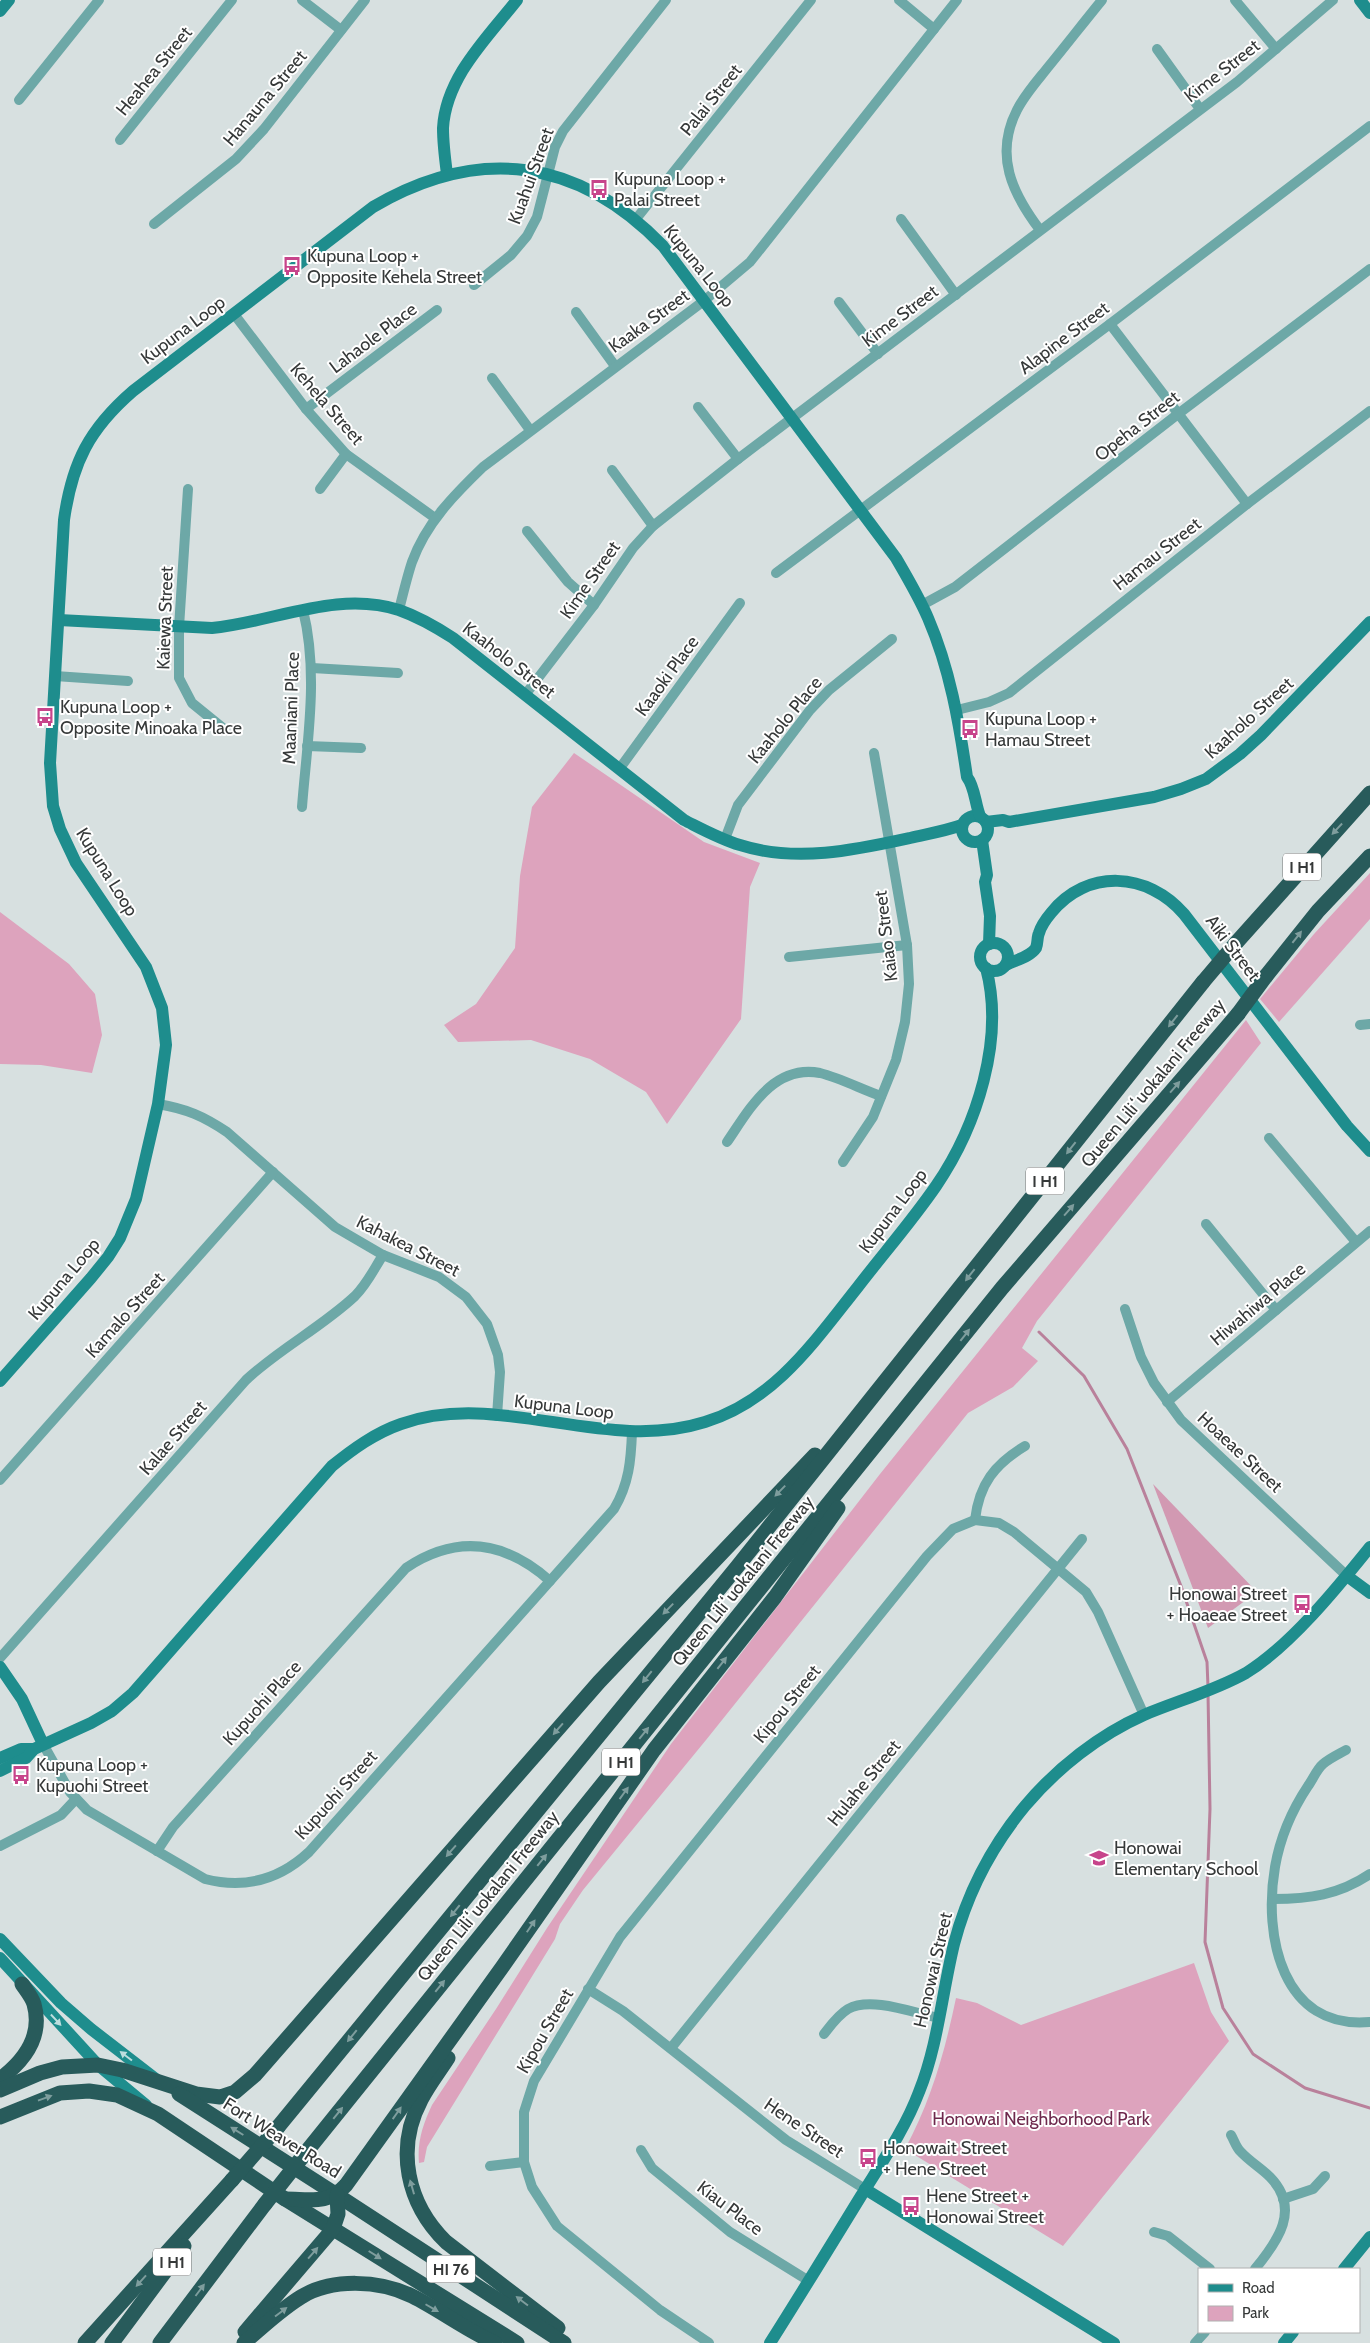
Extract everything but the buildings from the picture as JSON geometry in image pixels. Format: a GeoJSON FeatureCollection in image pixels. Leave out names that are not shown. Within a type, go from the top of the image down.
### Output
{"type":"FeatureCollection","features":[{"type":"Feature","properties":{"kind":"highway","name":"Queen Liliʻuokalani Freeway"},"geometry":{"type":"LineString","coordinates":[[112,2343],[232,2180],[278,2127],[737,1567],[1203,982],[1289,881],[1370,793]]}},
{"type":"Feature","properties":{"kind":"highway","name":"Queen Liliʻuokalani Freeway"},"geometry":{"type":"LineString","coordinates":[[160,2343],[307,2150],[1002,1288],[1238,1014],[1318,911],[1370,856]]}},
{"type":"Feature","properties":{"kind":"highway"},"geometry":{"type":"LineString","coordinates":[[285,2199],[322,2200],[337,2195],[503,1966],[654,1750],[774,1597],[935,1373]]}},
{"type":"Feature","properties":{"kind":"highway"},"geometry":{"type":"LineString","coordinates":[[0,2090],[40,2073],[62,2067],[98,2064],[122,2070],[165,2086],[208,2097],[220,2098],[235,2092],[248,2083],[599,1682],[886,1380]]}},
{"type":"Feature","properties":{"kind":"highway"},"geometry":{"type":"LineString","coordinates":[[503,1966],[473,2019],[421,2100],[408,2137],[408,2169],[417,2203],[437,2234],[553,2324],[574,2343]]}},
{"type":"Feature","properties":{"kind":"highway"},"geometry":{"type":"LineString","coordinates":[[0,2078],[16,2067],[30,2047],[37,2026],[34,2003],[22,1984]]}},
{"type":"Feature","properties":{"kind":"highway","name":"Fort Weaver Road"},"geometry":{"type":"LineString","coordinates":[[165,2086],[337,2195],[564,2343]]}},
{"type":"Feature","properties":{"kind":"highway"},"geometry":{"type":"LineString","coordinates":[[0,2117],[60,2093],[89,2091],[117,2095],[158,2114]]}},
{"type":"Feature","properties":{"kind":"highway","name":"HI 76"},"geometry":{"type":"LineString","coordinates":[[158,2114],[285,2199],[517,2343]]}},
{"type":"Feature","properties":{"kind":"highway"},"geometry":{"type":"LineString","coordinates":[[85,2343],[232,2180]]}},
{"type":"Feature","properties":{"kind":"highway"},"geometry":{"type":"LineString","coordinates":[[236,2343],[333,2229],[338,2214],[337,2195]]}},
{"type":"Feature","properties":{"kind":"highway"},"geometry":{"type":"LineString","coordinates":[[244,2343],[302,2296],[332,2286],[351,2284],[372,2285],[411,2296],[495,2343]]}},
{"type":"Feature","properties":{"kind":"street"},"geometry":{"type":"LineString","coordinates":[[0,12],[9,0]]}},
{"type":"Feature","properties":{"kind":"street"},"geometry":{"type":"LineString","coordinates":[[20,100],[99,0]]}},
{"type":"Feature","properties":{"kind":"street","name":"Heahea Street"},"geometry":{"type":"LineString","coordinates":[[120,140],[232,0]]}},
{"type":"Feature","properties":{"kind":"street"},"geometry":{"type":"LineString","coordinates":[[302,0],[341,30]]}},
{"type":"Feature","properties":{"kind":"street","name":"Hanauna Street"},"geometry":{"type":"LineString","coordinates":[[154,224],[236,159],[264,129],[365,0]]}},
{"type":"Feature","properties":{"kind":"street"},"geometry":{"type":"LineString","coordinates":[[448,174],[443,145],[443,127],[452,92],[470,60],[517,0]]}},
{"type":"Feature","properties":{"kind":"street","name":"Kuahui Street"},"geometry":{"type":"LineString","coordinates":[[474,285],[511,255],[527,236],[537,217],[555,147],[563,131],[666,0]]}},
{"type":"Feature","properties":{"kind":"street","name":"Palai Street"},"geometry":{"type":"LineString","coordinates":[[636,219],[811,0]]}},
{"type":"Feature","properties":{"kind":"street"},"geometry":{"type":"LineString","coordinates":[[898,0],[934,29]]}},
{"type":"Feature","properties":{"kind":"street","name":"Kaaka Street"},"geometry":{"type":"LineString","coordinates":[[399,610],[412,561],[435,518],[456,492],[483,467],[530,430],[705,300],[750,262],[957,0]]}},
{"type":"Feature","properties":{"kind":"street"},"geometry":{"type":"LineString","coordinates":[[1040,230],[1023,208],[1011,182],[1007,153],[1011,124],[1024,98],[1102,0]]}},
{"type":"Feature","properties":{"kind":"street"},"geometry":{"type":"LineString","coordinates":[[1235,0],[1276,49]]}},
{"type":"Feature","properties":{"kind":"street","name":"Kime Street"},"geometry":{"type":"LineString","coordinates":[[525,695],[594,605],[633,548],[653,526],[738,459],[1237,82],[1333,0]]}},
{"type":"Feature","properties":{"kind":"street"},"geometry":{"type":"LineString","coordinates":[[1360,0],[1370,13]]}},
{"type":"Feature","properties":{"kind":"street"},"geometry":{"type":"LineString","coordinates":[[1157,49],[1200,109]]}},
{"type":"Feature","properties":{"kind":"street","name":"Alapine Street"},"geometry":{"type":"LineString","coordinates":[[776,573],[1110,324],[1370,126]]}},
{"type":"Feature","properties":{"kind":"street","name":"Kupuna Loop"},"geometry":{"type":"LineString","coordinates":[[0,1380],[91,1278],[120,1238],[136,1199],[164,1071],[165,1023],[156,990],[136,949],[68,848],[53,806],[50,763],[65,510],[75,468],[85,446],[98,425],[114,407],[373,207],[401,191],[448,174],[494,168],[526,170],[587,188],[636,219],[663,246],[705,300],[896,558],[922,605],[941,651],[958,710],[968,777],[971,782],[974,801],[975,829],[987,875],[985,882],[990,916],[1003,967],[997,1013],[994,1018]]}},
{"type":"Feature","properties":{"kind":"street"},"geometry":{"type":"LineString","coordinates":[[901,219],[956,295]]}},
{"type":"Feature","properties":{"kind":"street","name":"Opeha Street"},"geometry":{"type":"LineString","coordinates":[[922,605],[955,587],[1178,414],[1370,269]]}},
{"type":"Feature","properties":{"kind":"street"},"geometry":{"type":"LineString","coordinates":[[838,302],[878,354]]}},
{"type":"Feature","properties":{"kind":"street","name":"Lahaole Place"},"geometry":{"type":"LineString","coordinates":[[306,410],[437,310]]}},
{"type":"Feature","properties":{"kind":"street"},"geometry":{"type":"LineString","coordinates":[[576,312],[615,366]]}},
{"type":"Feature","properties":{"kind":"street","name":"Kehela Street"},"geometry":{"type":"LineString","coordinates":[[234,314],[306,410],[346,454],[435,518]]}},
{"type":"Feature","properties":{"kind":"street"},"geometry":{"type":"LineString","coordinates":[[1110,324],[1246,504]]}},
{"type":"Feature","properties":{"kind":"street"},"geometry":{"type":"LineString","coordinates":[[492,378],[530,430]]}},
{"type":"Feature","properties":{"kind":"street"},"geometry":{"type":"LineString","coordinates":[[698,407],[738,459]]}},
{"type":"Feature","properties":{"kind":"street","name":"Hamau Street"},"geometry":{"type":"LineString","coordinates":[[958,710],[989,702],[1009,693],[1246,504],[1370,411]]}},
{"type":"Feature","properties":{"kind":"street"},"geometry":{"type":"LineString","coordinates":[[320,489],[346,454]]}},
{"type":"Feature","properties":{"kind":"street"},"geometry":{"type":"LineString","coordinates":[[612,470],[653,526]]}},
{"type":"Feature","properties":{"kind":"street","name":"Kaiewa Street"},"geometry":{"type":"LineString","coordinates":[[188,489],[178,668],[182,687],[198,710],[224,729]]}},
{"type":"Feature","properties":{"kind":"street"},"geometry":{"type":"LineString","coordinates":[[527,531],[563,576],[594,605]]}},
{"type":"Feature","properties":{"kind":"street","name":"Kaaholo Street"},"geometry":{"type":"LineString","coordinates":[[59,620],[212,628],[237,625],[304,610],[347,603],[370,604],[399,610],[434,626],[454,638],[684,820],[725,839],[759,849],[797,854],[826,854],[975,829],[1005,826],[1009,822],[1154,797],[1181,790],[1206,779],[1240,754],[1261,735],[1370,622]]}},
{"type":"Feature","properties":{"kind":"street","name":"Kaaoki Place"},"geometry":{"type":"LineString","coordinates":[[620,768],[740,603]]}},
{"type":"Feature","properties":{"kind":"street","name":"Maaniani Place"},"geometry":{"type":"LineString","coordinates":[[302,807],[312,668],[309,635],[304,610]]}},
{"type":"Feature","properties":{"kind":"street","name":"Kaaholo Place"},"geometry":{"type":"LineString","coordinates":[[725,839],[738,805],[810,710],[829,690],[892,639]]}},
{"type":"Feature","properties":{"kind":"street"},"geometry":{"type":"LineString","coordinates":[[312,668],[398,673]]}},
{"type":"Feature","properties":{"kind":"street"},"geometry":{"type":"LineString","coordinates":[[55,676],[128,680]]}},
{"type":"Feature","properties":{"kind":"street"},"geometry":{"type":"LineString","coordinates":[[307,746],[361,748]]}},
{"type":"Feature","properties":{"kind":"street","name":"Kaiao Street"},"geometry":{"type":"LineString","coordinates":[[843,1162],[873,1117],[896,1060],[905,1022],[909,984],[907,945],[874,753]]}},
{"type":"Feature","properties":{"kind":"street","name":"Aiki Street"},"geometry":{"type":"LineString","coordinates":[[1003,967],[1029,955],[1036,948],[1039,932],[1050,913],[1066,898],[1082,888],[1096,883],[1122,881],[1151,887],[1165,895],[1184,914],[1347,1126],[1370,1151]]}},
{"type":"Feature","properties":{"kind":"street"},"geometry":{"type":"LineString","coordinates":[[999,946],[1021,950],[1037,943]]}},
{"type":"Feature","properties":{"kind":"street"},"geometry":{"type":"LineString","coordinates":[[789,957],[907,945]]}},
{"type":"Feature","properties":{"kind":"street","name":"Kupuna Loop"},"geometry":{"type":"LineString","coordinates":[[0,1758],[20,1749],[38,1746],[91,1723],[112,1711],[133,1693],[332,1466],[376,1434],[401,1424],[455,1413],[632,1432],[677,1430],[706,1422],[734,1411],[759,1396],[803,1356],[937,1184],[963,1136],[982,1086],[994,1018],[986,968],[982,961],[981,953],[999,946]]}},
{"type":"Feature","properties":{"kind":"street"},"geometry":{"type":"LineString","coordinates":[[986,968],[992,971],[1003,967]]}},
{"type":"Feature","properties":{"kind":"street"},"geometry":{"type":"LineString","coordinates":[[727,1142],[762,1093],[776,1082],[793,1075],[820,1074],[881,1096]]}},
{"type":"Feature","properties":{"kind":"street","name":"Kahakea Street"},"geometry":{"type":"LineString","coordinates":[[158,1104],[188,1110],[209,1120],[227,1132],[335,1227],[383,1255],[440,1277],[466,1297],[478,1310],[494,1339],[500,1372],[496,1416]]}},
{"type":"Feature","properties":{"kind":"street"},"geometry":{"type":"LineString","coordinates":[[1268,1138],[1356,1242]]}},
{"type":"Feature","properties":{"kind":"street","name":"Kamalo Street"},"geometry":{"type":"LineString","coordinates":[[0,1480],[273,1172]]}},
{"type":"Feature","properties":{"kind":"street"},"geometry":{"type":"LineString","coordinates":[[1206,1224],[1276,1310]]}},
{"type":"Feature","properties":{"kind":"street","name":"Hiwahiwa Place"},"geometry":{"type":"LineString","coordinates":[[1167,1402],[1370,1231]]}},
{"type":"Feature","properties":{"kind":"street","name":"Kalae Street"},"geometry":{"type":"LineString","coordinates":[[0,1658],[246,1380],[277,1353],[354,1296],[366,1283],[383,1255]]}},
{"type":"Feature","properties":{"kind":"street","name":"Hoaeae Street"},"geometry":{"type":"LineString","coordinates":[[1125,1309],[1141,1358],[1167,1402],[1196,1436],[1347,1576],[1370,1593]]}},
{"type":"Feature","properties":{"kind":"street","name":"Kupuohi Street"},"geometry":{"type":"LineString","coordinates":[[0,1667],[22,1699],[38,1746],[76,1799],[97,1817],[204,1879],[218,1882],[246,1883],[274,1876],[287,1870],[315,1845],[605,1520],[622,1496],[630,1468],[632,1432]]}},
{"type":"Feature","properties":{"kind":"street"},"geometry":{"type":"LineString","coordinates":[[1025,1446],[1006,1458],[984,1484],[978,1497],[975,1520],[999,1523],[1014,1532],[1078,1584],[1094,1604],[1144,1715]]}},
{"type":"Feature","properties":{"kind":"street","name":"Kipou Street"},"geometry":{"type":"LineString","coordinates":[[709,2343],[660,2310],[557,2226],[532,2187],[524,2162],[524,2112],[534,2081],[620,1937],[927,1556],[954,1529],[975,1520]]}},
{"type":"Feature","properties":{"kind":"street","name":"Hulahe Street"},"geometry":{"type":"LineString","coordinates":[[671,2048],[1082,1539]]}},
{"type":"Feature","properties":{"kind":"street","name":"Kupuohi Place"},"geometry":{"type":"LineString","coordinates":[[157,1852],[173,1827],[395,1579],[418,1560],[432,1553],[462,1546],[477,1546],[500,1550],[521,1558],[550,1581]]}},
{"type":"Feature","properties":{"kind":"street","name":"Honowai Street"},"geometry":{"type":"LineString","coordinates":[[770,2343],[898,2137],[920,2090],[930,2060],[962,1918],[986,1864],[1007,1829],[1037,1793],[1067,1764],[1103,1738],[1144,1715],[1243,1674],[1278,1649],[1347,1576],[1370,1547]]}},
{"type":"Feature","properties":{"kind":"street","name":"Kupuna Loop"},"geometry":{"type":"LineString","coordinates":[[0,1771],[26,1758],[38,1746]]}},
{"type":"Feature","properties":{"kind":"street"},"geometry":{"type":"LineString","coordinates":[[1346,1750],[1322,1765],[1300,1798],[1290,1818],[1275,1868],[1272,1899],[1277,1948],[1286,1977],[1293,1989],[1315,2011],[1330,2018],[1350,2023],[1370,2022]]}},
{"type":"Feature","properties":{"kind":"street"},"geometry":{"type":"LineString","coordinates":[[0,1846],[61,1815],[76,1799]]}},
{"type":"Feature","properties":{"kind":"street"},"geometry":{"type":"LineString","coordinates":[[1272,1899],[1323,1896],[1342,1890],[1370,1874]]}},
{"type":"Feature","properties":{"kind":"street","name":"Fort Weaver Road"},"geometry":{"type":"LineString","coordinates":[[0,1939],[39,1981],[84,2023],[165,2086]]}},
{"type":"Feature","properties":{"kind":"street"},"geometry":{"type":"LineString","coordinates":[[0,1958],[98,2064]]}},
{"type":"Feature","properties":{"kind":"street","name":"Hene Street"},"geometry":{"type":"LineString","coordinates":[[588,1989],[623,2011],[786,2140],[1114,2343]]}},
{"type":"Feature","properties":{"kind":"street"},"geometry":{"type":"LineString","coordinates":[[824,2034],[837,2018],[849,2009],[871,2003],[939,2018]]}},
{"type":"Feature","properties":{"kind":"street","name":"HI 76"},"geometry":{"type":"LineString","coordinates":[[98,2064],[158,2114]]}},
{"type":"Feature","properties":{"kind":"street"},"geometry":{"type":"LineString","coordinates":[[1231,2134],[1240,2151],[1270,2178],[1283,2199],[1285,2217],[1282,2229],[1268,2253],[1256,2268]]}},
{"type":"Feature","properties":{"kind":"street","name":"Kiau Place"},"geometry":{"type":"LineString","coordinates":[[641,2150],[652,2168],[730,2232],[809,2281]]}},
{"type":"Feature","properties":{"kind":"street"},"geometry":{"type":"LineString","coordinates":[[490,2166],[524,2162]]}},
{"type":"Feature","properties":{"kind":"street"},"geometry":{"type":"LineString","coordinates":[[1283,2199],[1312,2189],[1325,2176]]}},
{"type":"Feature","properties":{"kind":"street"},"geometry":{"type":"LineString","coordinates":[[1154,2232],[1168,2236],[1209,2268]]}},
{"type":"Feature","properties":{"kind":"street"},"geometry":{"type":"LineString","coordinates":[[1345,2268],[1370,2237]]}},
{"type":"Feature","properties":{"kind":"street"},"geometry":{"type":"LineString","coordinates":[[1195,2343],[1203,2333]]}},
{"type":"Feature","properties":{"kind":"street"},"geometry":{"type":"LineString","coordinates":[[1284,2343],[1292,2333]]}},
{"type":"Feature","properties":{"kind":"green space"},"geometry":{"type":"Polygon","coordinates":[[[574,753],[704,842],[760,863],[750,887],[741,1019],[667,1124],[646,1092],[590,1059],[531,1040],[458,1042],[444,1025],[476,1004],[515,948],[520,876],[532,807],[574,753]]]}},
{"type":"Feature","properties":{"kind":"green space"},"geometry":{"type":"Polygon","coordinates":[[[1370,873],[1370,919],[1279,1022],[1260,999],[1314,934],[1370,873]]]}},
{"type":"Feature","properties":{"kind":"green space"},"geometry":{"type":"Polygon","coordinates":[[[0,912],[69,964],[95,994],[102,1035],[92,1073],[41,1065],[0,1064],[0,912]]]}},
{"type":"Feature","properties":{"kind":"green space"},"geometry":{"type":"Polygon","coordinates":[[[1246,1020],[1261,1043],[1037,1321],[1022,1348],[1038,1361],[1013,1387],[968,1413],[706,1740],[583,1890],[560,1924],[555,1939],[427,2147],[424,2162],[419,2163],[421,2133],[432,2105],[547,1928],[671,1744],[880,1474],[1246,1020]]]}},
{"type":"Feature","properties":{"kind":"green space","name":"Honowai Neighborhood Park"},"geometry":{"type":"Polygon","coordinates":[[[1194,1963],[1211,2012],[1229,2041],[1063,2246],[905,2149],[930,2094],[947,2037],[956,1998],[977,2003],[1021,2025],[1194,1963]]]}},
{"type":"Feature","properties":{"kind":"shaded area"},"geometry":{"type":"Polygon","coordinates":[[[1153,1484],[1257,1592],[1208,1628],[1153,1484]]]}},
{"type":"Feature","properties":{"kind":"waterway"},"geometry":{"type":"LineString","coordinates":[[1039,1332],[1084,1376],[1127,1449],[1181,1586],[1207,1662],[1208,1687]]}},
{"type":"Feature","properties":{"kind":"waterway"},"geometry":{"type":"LineString","coordinates":[[1208,1693],[1210,1809],[1205,1942],[1223,2008],[1253,2054],[1305,2088],[1370,2108]]}},
{"type":"Feature","properties":{"kind":"place","name":"Kupuna Loop + Palai Street"},"geometry":{"type":"Point","coordinates":[599,189]}},
{"type":"Feature","properties":{"kind":"place","name":"Kupuna Loop + Opposite Kehela Street"},"geometry":{"type":"Point","coordinates":[292,266]}},
{"type":"Feature","properties":{"kind":"place","name":"Kupuna Loop + Opposite Minoaka Place"},"geometry":{"type":"Point","coordinates":[45,717]}},
{"type":"Feature","properties":{"kind":"place","name":"Kupuna Loop + Hamau Street"},"geometry":{"type":"Point","coordinates":[970,729]}},
{"type":"Feature","properties":{"kind":"place","name":"Honowai Street + Hoaeae Street"},"geometry":{"type":"Point","coordinates":[1302,1604]}},
{"type":"Feature","properties":{"kind":"place","name":"Kupuna Loop + Kupuohi Street"},"geometry":{"type":"Point","coordinates":[21,1775]}},
{"type":"Feature","properties":{"kind":"place","name":"Honowai Elementary School"},"geometry":{"type":"Point","coordinates":[1099,1858]}},
{"type":"Feature","properties":{"kind":"place","name":"Honowait Street + Hene Street"},"geometry":{"type":"Point","coordinates":[868,2158]}},
{"type":"Feature","properties":{"kind":"place","name":"Hene Street + Honowai Street"},"geometry":{"type":"Point","coordinates":[911,2206]}}]}
